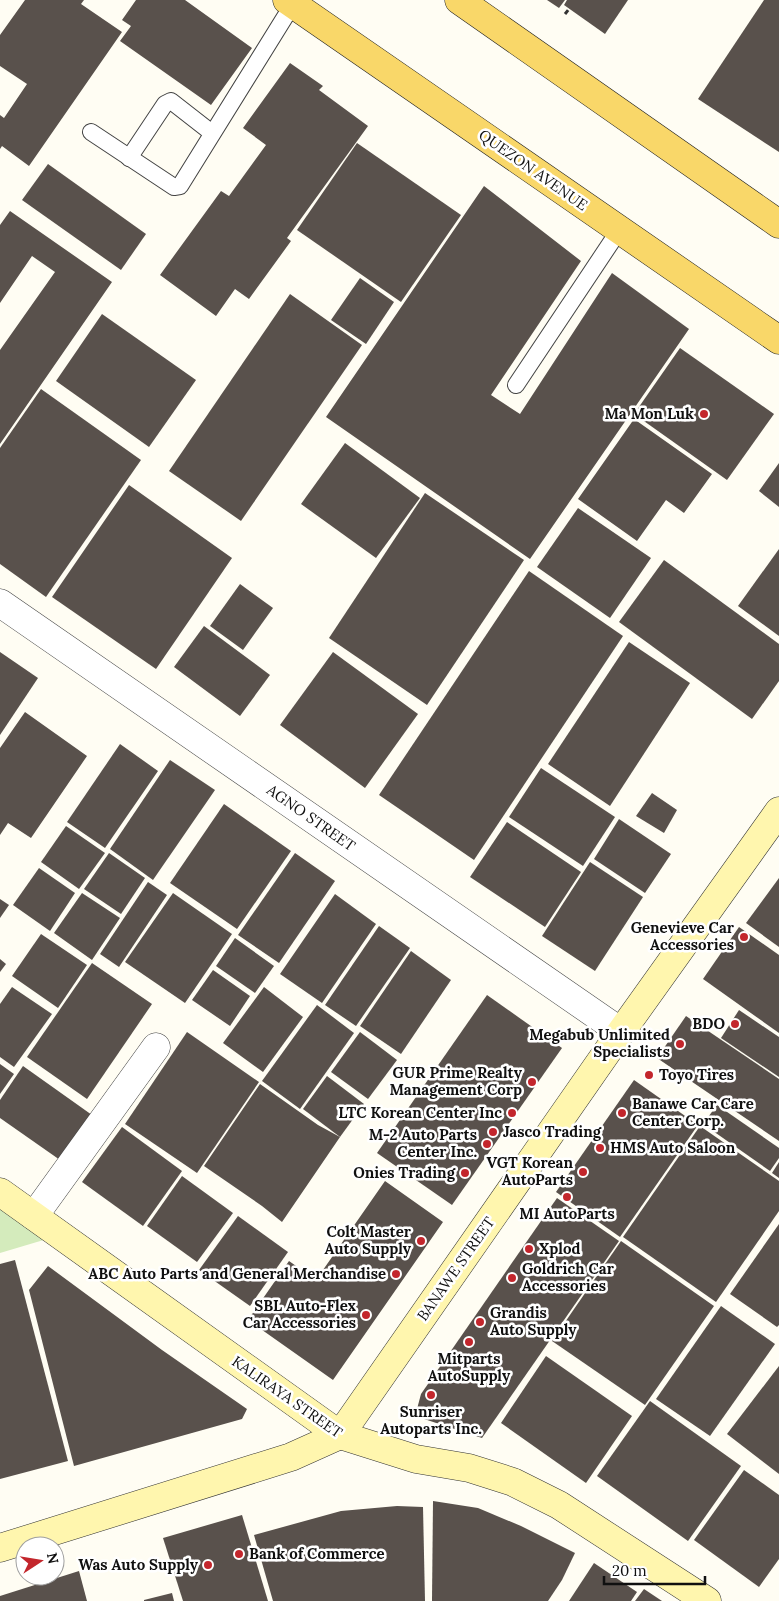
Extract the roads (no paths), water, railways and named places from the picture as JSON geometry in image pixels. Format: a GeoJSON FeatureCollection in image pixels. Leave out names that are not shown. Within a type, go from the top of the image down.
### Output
{"type":"FeatureCollection","features":[{"type":"Feature","properties":{"kind":"main road"},"geometry":{"type":"LineString","coordinates":[[459,0],[779,224]]}},
{"type":"Feature","properties":{"kind":"main road","name":"QUEZON AVENUE"},"geometry":{"type":"LineString","coordinates":[[290,2],[779,340]]}},
{"type":"Feature","properties":{"kind":"main road","name":"BANAWE STREET"},"geometry":{"type":"LineString","coordinates":[[340,1436],[621,1032],[779,811]]}},
{"type":"Feature","properties":{"kind":"main road","name":"KALIRAYA STREET"},"geometry":{"type":"LineString","coordinates":[[0,1192],[340,1436],[416,1459],[469,1468],[513,1482],[559,1505],[707,1601]]}},
{"type":"Feature","properties":{"kind":"main road"},"geometry":{"type":"LineString","coordinates":[[0,1548],[291,1457],[340,1436]]}},
{"type":"Feature","properties":{"kind":"street","name":"AGNO STREET"},"geometry":{"type":"LineString","coordinates":[[0,603],[621,1032]]}},
{"type":"Feature","properties":{"kind":"street"},"geometry":{"type":"LineString","coordinates":[[34,1216],[156,1047]]}},
{"type":"Feature","properties":{"kind":"lane"},"geometry":{"type":"LineString","coordinates":[[91,132],[174,188],[180,186],[290,2]]}},
{"type":"Feature","properties":{"kind":"lane"},"geometry":{"type":"LineString","coordinates":[[129,158],[165,104],[171,101],[212,133]]}},
{"type":"Feature","properties":{"kind":"lane"},"geometry":{"type":"LineString","coordinates":[[516,385],[620,229]]}},
{"type":"Feature","properties":{"kind":"place","name":"Ma Mon Luk"},"geometry":{"type":"Point","coordinates":[704,414]}},
{"type":"Feature","properties":{"kind":"place","name":"Genevieve Car Accessories"},"geometry":{"type":"Point","coordinates":[744,937]}},
{"type":"Feature","properties":{"kind":"place","name":"BDO"},"geometry":{"type":"Point","coordinates":[735,1024]}},
{"type":"Feature","properties":{"kind":"place","name":"Megabub Unlimited Specialists"},"geometry":{"type":"Point","coordinates":[680,1044]}},
{"type":"Feature","properties":{"kind":"place","name":"Toyo Tires"},"geometry":{"type":"Point","coordinates":[649,1075]}},
{"type":"Feature","properties":{"kind":"place","name":"GUR Prime Realty Management Corp"},"geometry":{"type":"Point","coordinates":[532,1082]}},
{"type":"Feature","properties":{"kind":"place","name":"LTC Korean Center Inc"},"geometry":{"type":"Point","coordinates":[512,1113]}},
{"type":"Feature","properties":{"kind":"place","name":"Banawe Car Care Center Corp."},"geometry":{"type":"Point","coordinates":[622,1113]}},
{"type":"Feature","properties":{"kind":"place","name":"Jasco Trading"},"geometry":{"type":"Point","coordinates":[493,1132]}},
{"type":"Feature","properties":{"kind":"place","name":"M-2 Auto Parts Center Inc."},"geometry":{"type":"Point","coordinates":[487,1144]}},
{"type":"Feature","properties":{"kind":"place","name":"HMS Auto Saloon"},"geometry":{"type":"Point","coordinates":[600,1148]}},
{"type":"Feature","properties":{"kind":"place","name":"VGT Korean AutoParts"},"geometry":{"type":"Point","coordinates":[583,1172]}},
{"type":"Feature","properties":{"kind":"place","name":"Onies Trading"},"geometry":{"type":"Point","coordinates":[465,1173]}},
{"type":"Feature","properties":{"kind":"place","name":"MI AutoParts"},"geometry":{"type":"Point","coordinates":[567,1197]}},
{"type":"Feature","properties":{"kind":"place","name":"Colt Master Auto Supply"},"geometry":{"type":"Point","coordinates":[421,1241]}},
{"type":"Feature","properties":{"kind":"place","name":"Xplod"},"geometry":{"type":"Point","coordinates":[529,1249]}},
{"type":"Feature","properties":{"kind":"place","name":"ABC Auto Parts and General Merchandise"},"geometry":{"type":"Point","coordinates":[396,1274]}},
{"type":"Feature","properties":{"kind":"place","name":"Goldrich Car Accessories"},"geometry":{"type":"Point","coordinates":[512,1278]}},
{"type":"Feature","properties":{"kind":"place","name":"SBL Auto-Flex Car Accessories"},"geometry":{"type":"Point","coordinates":[366,1315]}},
{"type":"Feature","properties":{"kind":"place","name":"Grandis Auto Supply"},"geometry":{"type":"Point","coordinates":[480,1322]}},
{"type":"Feature","properties":{"kind":"place","name":"Mitparts AutoSupply"},"geometry":{"type":"Point","coordinates":[469,1342]}},
{"type":"Feature","properties":{"kind":"place","name":"Sunriser Autoparts Inc."},"geometry":{"type":"Point","coordinates":[431,1395]}},
{"type":"Feature","properties":{"kind":"place","name":"Bank of Commerce"},"geometry":{"type":"Point","coordinates":[239,1554]}},
{"type":"Feature","properties":{"kind":"place","name":"Was Auto Supply"},"geometry":{"type":"Point","coordinates":[208,1565]}}]}
